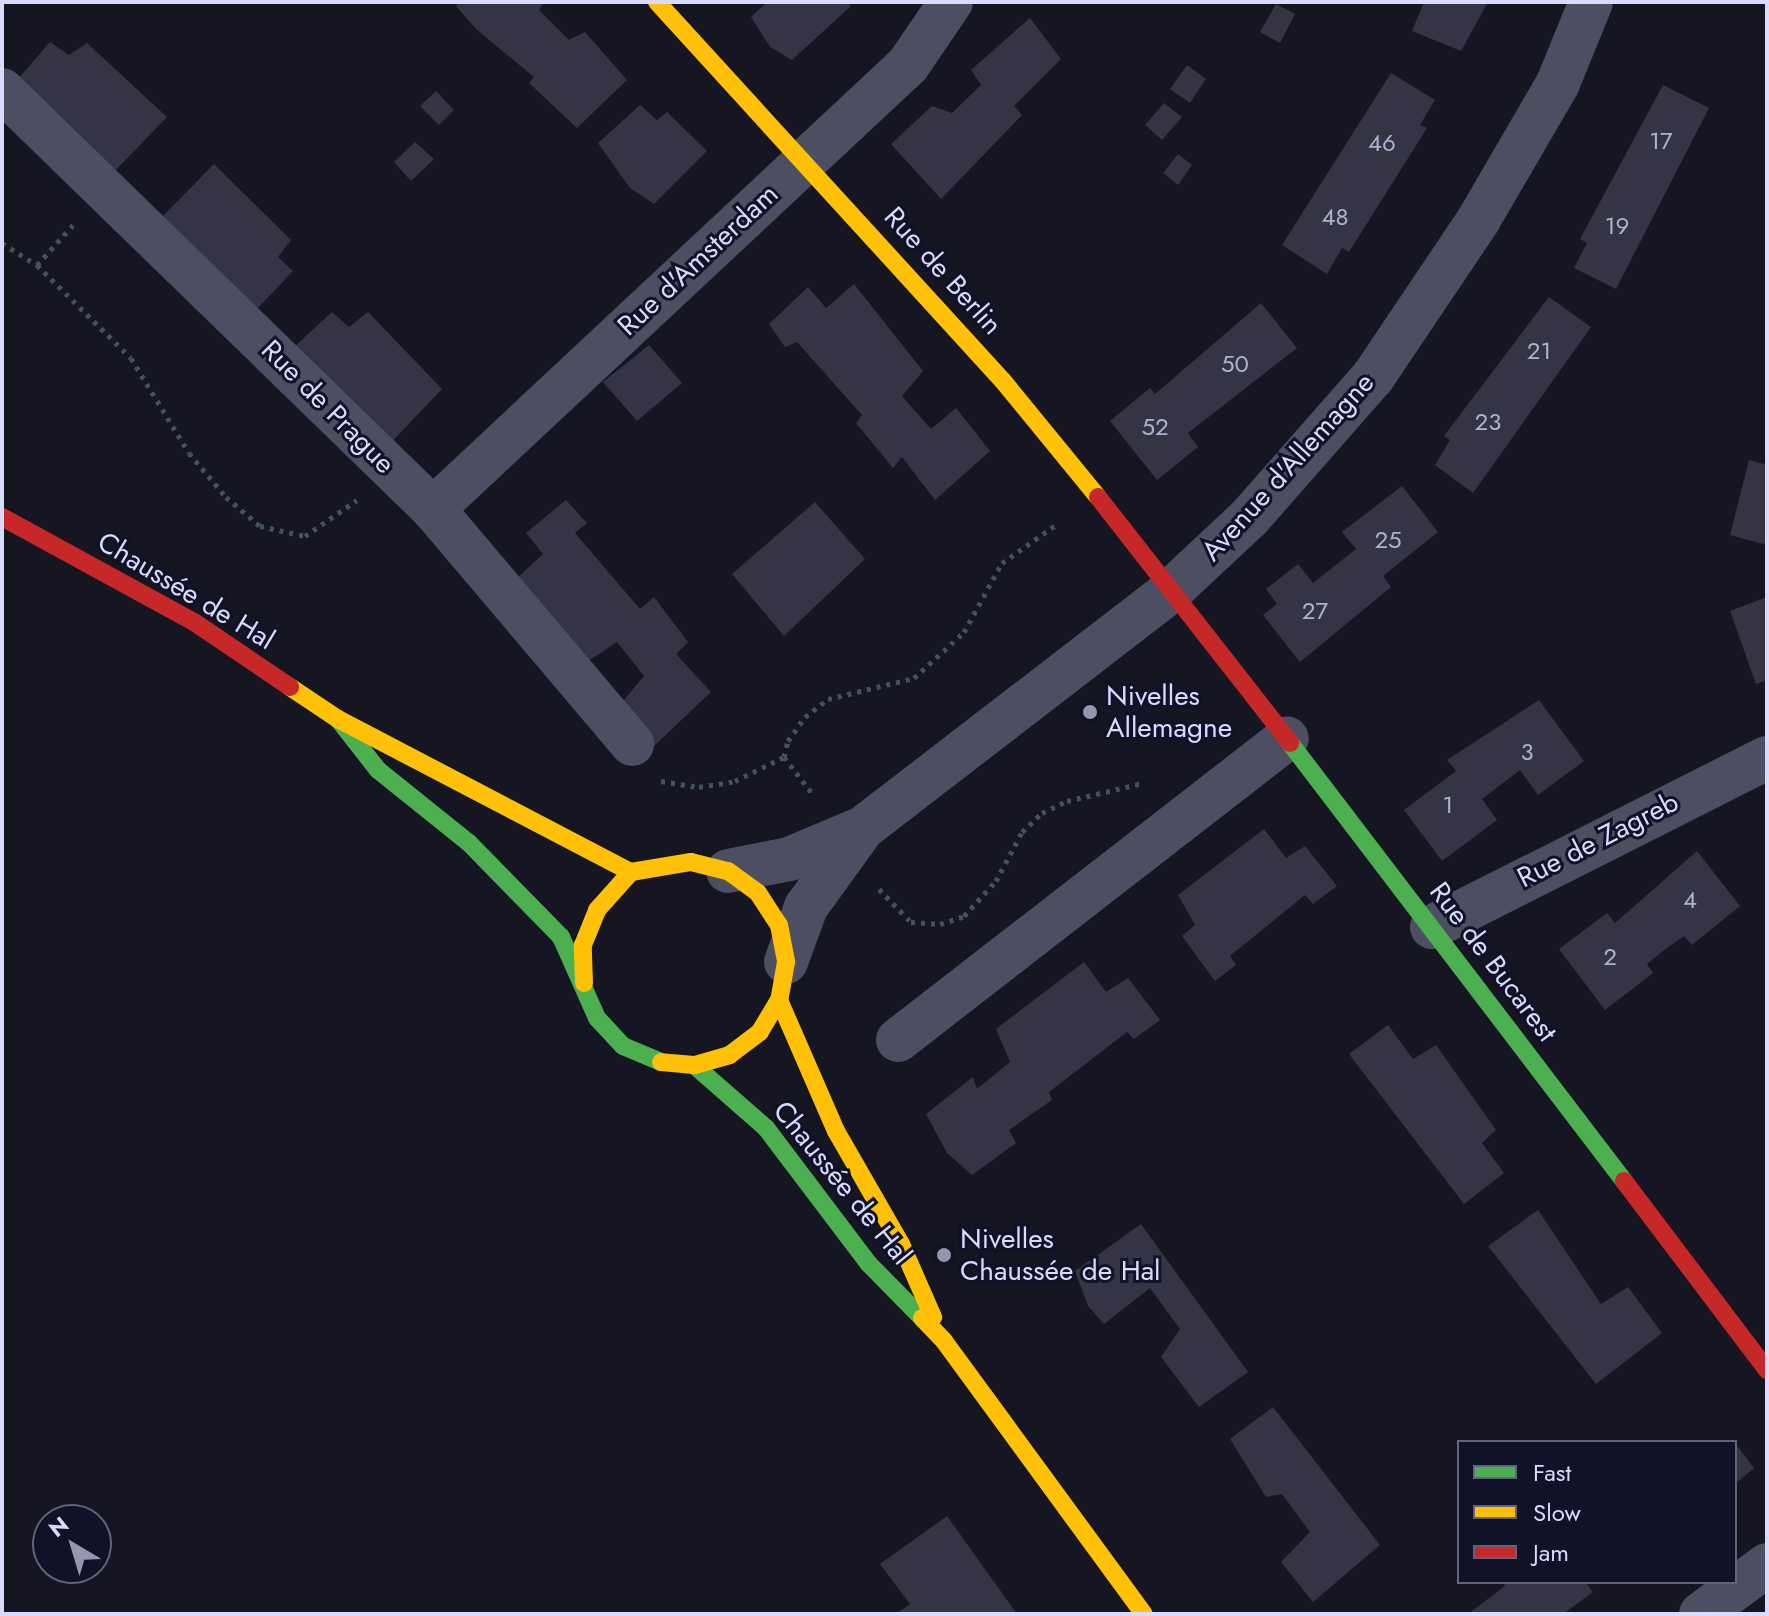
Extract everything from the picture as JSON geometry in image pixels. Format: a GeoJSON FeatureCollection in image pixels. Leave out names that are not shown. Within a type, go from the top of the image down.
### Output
{"type":"FeatureCollection","features":[{"type":"Feature","properties":{"kind":"main road","name":"Rue de Berlin"},"geometry":{"type":"LineString","coordinates":[[657,2],[805,159],[1003,381],[1173,589]]}},
{"type":"Feature","properties":{"kind":"main road","name":"Chaussée de Hal"},"geometry":{"type":"LineString","coordinates":[[2,517],[194,622],[338,719],[631,872],[691,862],[728,871],[758,893],[779,925],[782,981],[836,1131],[901,1244],[944,1341]]}},
{"type":"Feature","properties":{"kind":"main road","name":"Rue de Bucarest"},"geometry":{"type":"LineString","coordinates":[[1173,589],[1767,1370]]}},
{"type":"Feature","properties":{"kind":"main road","name":"Chaussée de Hal"},"geometry":{"type":"LineString","coordinates":[[338,719],[378,770],[469,843],[561,937],[597,1018],[623,1046],[657,1062],[694,1065],[730,1055],[760,1032],[782,981]]}},
{"type":"Feature","properties":{"kind":"main road","name":"Chaussée de Hal"},"geometry":{"type":"LineString","coordinates":[[584,983],[583,945],[597,910],[631,872]]}},
{"type":"Feature","properties":{"kind":"main road","name":"Chaussée de Hal"},"geometry":{"type":"LineString","coordinates":[[694,1065],[766,1128],[869,1264],[944,1341],[1144,1614]]}},
{"type":"Feature","properties":{"kind":"street","name":"Rue d'Amsterdam"},"geometry":{"type":"LineString","coordinates":[[433,509],[908,65],[951,2]]}},
{"type":"Feature","properties":{"kind":"street","name":"Avenue d'Allemagne"},"geometry":{"type":"LineString","coordinates":[[728,871],[789,859],[863,828],[1173,589],[1249,518],[1373,377],[1511,164],[1558,83],[1591,2]]}},
{"type":"Feature","properties":{"kind":"street","name":"Rue de Prague"},"geometry":{"type":"LineString","coordinates":[[2,90],[107,187],[433,509],[632,744]]}},
{"type":"Feature","properties":{"kind":"street"},"geometry":{"type":"LineString","coordinates":[[898,1040],[1287,738]]}},
{"type":"Feature","properties":{"kind":"street","name":"Rue de Zagreb"},"geometry":{"type":"LineString","coordinates":[[1432,927],[1767,758]]}},
{"type":"Feature","properties":{"kind":"street","name":"Avenue d'Allemagne"},"geometry":{"type":"LineString","coordinates":[[782,981],[806,907],[863,828]]}},
{"type":"Feature","properties":{"kind":"street"},"geometry":{"type":"LineString","coordinates":[[1701,1614],[1767,1565]]}},
{"type":"Feature","properties":{"kind":"path"},"geometry":{"type":"LineString","coordinates":[[37,265],[107,187]]}},
{"type":"Feature","properties":{"kind":"path"},"geometry":{"type":"LineString","coordinates":[[2,243],[37,265],[131,358],[189,453],[226,497],[260,526],[305,536],[394,473]]}},
{"type":"Feature","properties":{"kind":"path"},"geometry":{"type":"LineString","coordinates":[[1099,499],[1024,543],[1002,563],[964,632],[939,658],[914,678],[828,699],[805,717],[788,741],[784,757],[802,787],[863,828],[876,887],[911,922],[940,924],[964,916],[996,881],[1022,832],[1042,813],[1067,801],[1147,782]]}},
{"type":"Feature","properties":{"kind":"path"},"geometry":{"type":"LineString","coordinates":[[632,744],[643,766],[661,782],[699,787],[735,781],[784,757]]}},
{"type":"Feature","properties":{"kind":"building"},"geometry":{"type":"Polygon","coordinates":[[[461,2],[544,2],[539,10],[569,40],[585,32],[627,80],[577,128],[529,83],[534,77],[476,29],[456,6],[461,2]]]}},
{"type":"Feature","properties":{"kind":"building"},"geometry":{"type":"Polygon","coordinates":[[[767,2],[847,2],[851,6],[792,60],[770,47],[751,17],[767,2]]]}},
{"type":"Feature","properties":{"kind":"building"},"geometry":{"type":"Polygon","coordinates":[[[1424,2],[1488,2],[1461,51],[1412,31],[1424,2]]]}},
{"type":"Feature","properties":{"kind":"building"},"geometry":{"type":"Polygon","coordinates":[[[1276,4],[1295,14],[1280,43],[1260,32],[1276,4]]]}},
{"type":"Feature","properties":{"kind":"building"},"geometry":{"type":"Polygon","coordinates":[[[1030,18],[1061,59],[1014,106],[1022,115],[941,199],[891,144],[932,106],[952,113],[981,85],[971,70],[1030,18]]]}},
{"type":"Feature","properties":{"kind":"building"},"geometry":{"type":"Polygon","coordinates":[[[50,42],[69,55],[87,43],[167,117],[111,175],[17,80],[50,42]]]}},
{"type":"Feature","properties":{"kind":"building"},"geometry":{"type":"Polygon","coordinates":[[[1187,65],[1206,79],[1190,103],[1170,89],[1187,65]]]}},
{"type":"Feature","properties":{"kind":"building"},"geometry":{"type":"Polygon","coordinates":[[[1391,73],[1435,100],[1420,125],[1427,128],[1349,252],[1342,248],[1327,274],[1282,245],[1391,73]]]}},
{"type":"Feature","properties":{"kind":"building"},"geometry":{"type":"Polygon","coordinates":[[[1663,85],[1709,108],[1616,289],[1574,268],[1587,243],[1580,239],[1663,85]]]}},
{"type":"Feature","properties":{"kind":"building"},"geometry":{"type":"Polygon","coordinates":[[[436,91],[454,110],[439,125],[420,106],[436,91]]]}},
{"type":"Feature","properties":{"kind":"building"},"geometry":{"type":"Polygon","coordinates":[[[1164,103],[1182,117],[1162,140],[1145,125],[1164,103]]]}},
{"type":"Feature","properties":{"kind":"building"},"geometry":{"type":"Polygon","coordinates":[[[640,105],[657,120],[667,112],[707,151],[654,204],[630,188],[598,143],[640,105]]]}},
{"type":"Feature","properties":{"kind":"building"},"geometry":{"type":"Polygon","coordinates":[[[415,142],[434,159],[411,181],[394,162],[415,142]]]}},
{"type":"Feature","properties":{"kind":"building"},"geometry":{"type":"Polygon","coordinates":[[[1178,154],[1192,165],[1178,185],[1163,173],[1178,154]]]}},
{"type":"Feature","properties":{"kind":"building"},"geometry":{"type":"Polygon","coordinates":[[[214,164],[291,240],[278,257],[293,271],[257,309],[161,218],[214,164]]]}},
{"type":"Feature","properties":{"kind":"building"},"geometry":{"type":"Polygon","coordinates":[[[854,284],[923,371],[902,396],[931,429],[956,408],[990,451],[935,500],[902,457],[893,468],[856,423],[862,415],[797,342],[785,347],[769,324],[808,287],[826,308],[854,284]]]}},
{"type":"Feature","properties":{"kind":"building"},"geometry":{"type":"Polygon","coordinates":[[[1549,297],[1591,327],[1473,493],[1435,465],[1450,440],[1444,436],[1549,297]]]}},
{"type":"Feature","properties":{"kind":"building"},"geometry":{"type":"Polygon","coordinates":[[[1261,303],[1297,348],[1188,433],[1198,447],[1157,480],[1110,421],[1150,388],[1155,394],[1261,303]]]}},
{"type":"Feature","properties":{"kind":"building"},"geometry":{"type":"Polygon","coordinates":[[[332,312],[349,327],[368,312],[442,389],[386,448],[294,347],[332,312]]]}},
{"type":"Feature","properties":{"kind":"building"},"geometry":{"type":"Polygon","coordinates":[[[649,345],[682,383],[637,421],[603,382],[649,345]]]}},
{"type":"Feature","properties":{"kind":"building"},"geometry":{"type":"Polygon","coordinates":[[[1749,460],[1767,465],[1767,545],[1730,535],[1749,460]]]}},
{"type":"Feature","properties":{"kind":"building"},"geometry":{"type":"Polygon","coordinates":[[[1402,486],[1438,532],[1383,576],[1391,587],[1300,662],[1263,615],[1277,604],[1266,589],[1298,564],[1313,583],[1356,549],[1342,532],[1402,486]]]}},
{"type":"Feature","properties":{"kind":"building"},"geometry":{"type":"Polygon","coordinates":[[[566,500],[587,523],[575,533],[640,609],[654,597],[688,642],[676,654],[711,692],[654,746],[619,706],[644,676],[617,642],[584,664],[514,581],[543,554],[526,533],[566,500]]]}},
{"type":"Feature","properties":{"kind":"building"},"geometry":{"type":"Polygon","coordinates":[[[815,502],[865,559],[784,636],[732,574],[815,502]]]}},
{"type":"Feature","properties":{"kind":"building"},"geometry":{"type":"Polygon","coordinates":[[[1767,597],[1767,680],[1756,684],[1730,611],[1767,597]]]}},
{"type":"Feature","properties":{"kind":"building"},"geometry":{"type":"Polygon","coordinates":[[[1539,700],[1584,761],[1538,795],[1520,770],[1482,799],[1497,820],[1442,861],[1404,810],[1456,771],[1447,760],[1539,700]]]}},
{"type":"Feature","properties":{"kind":"building"},"geometry":{"type":"Polygon","coordinates":[[[1264,829],[1286,858],[1305,846],[1337,886],[1313,904],[1305,895],[1230,956],[1236,965],[1215,981],[1182,936],[1195,925],[1178,895],[1264,829]]]}},
{"type":"Feature","properties":{"kind":"building"},"geometry":{"type":"Polygon","coordinates":[[[1697,851],[1740,906],[1692,945],[1684,936],[1664,950],[1647,964],[1653,973],[1605,1010],[1559,949],[1607,913],[1615,923],[1697,851]]]}},
{"type":"Feature","properties":{"kind":"building"},"geometry":{"type":"Polygon","coordinates":[[[1084,962],[1106,992],[1128,978],[1160,1020],[1134,1039],[1127,1032],[1049,1092],[1052,1100],[1009,1130],[1016,1143],[972,1175],[947,1153],[926,1114],[973,1077],[977,1089],[1010,1062],[996,1029],[1084,962]]]}},
{"type":"Feature","properties":{"kind":"building"},"geometry":{"type":"Polygon","coordinates":[[[1388,1025],[1413,1059],[1436,1045],[1496,1130],[1482,1143],[1504,1173],[1464,1204],[1349,1054],[1388,1025]]]}},
{"type":"Feature","properties":{"kind":"building"},"geometry":{"type":"Polygon","coordinates":[[[1538,1210],[1601,1304],[1628,1287],[1662,1333],[1596,1384],[1488,1246],[1538,1210]]]}},
{"type":"Feature","properties":{"kind":"building"},"geometry":{"type":"Polygon","coordinates":[[[1141,1224],[1248,1372],[1199,1407],[1161,1357],[1180,1329],[1150,1288],[1104,1324],[1088,1306],[1075,1271],[1141,1224]]]}},
{"type":"Feature","properties":{"kind":"building"},"geometry":{"type":"Polygon","coordinates":[[[1273,1407],[1380,1545],[1313,1602],[1281,1562],[1310,1532],[1282,1494],[1266,1497],[1230,1439],[1273,1407]]]}},
{"type":"Feature","properties":{"kind":"building"},"geometry":{"type":"Polygon","coordinates":[[[1737,1446],[1754,1468],[1737,1482],[1737,1446]]]}},
{"type":"Feature","properties":{"kind":"building"},"geometry":{"type":"Polygon","coordinates":[[[947,1516],[1017,1614],[896,1614],[910,1604],[880,1564],[947,1516]]]}},
{"type":"Feature","properties":{"kind":"building"},"geometry":{"type":"Polygon","coordinates":[[[1587,1584],[1593,1592],[1563,1614],[1468,1614],[1505,1586],[1587,1584]]]}},
{"type":"Feature","properties":{"kind":"traffic: fast"},"geometry":{"type":"LineString","coordinates":[[338,719],[378,770],[469,843],[561,937],[597,1018],[623,1046],[661,1062]]}},
{"type":"Feature","properties":{"kind":"traffic: fast"},"geometry":{"type":"LineString","coordinates":[[1290,743],[1624,1181]]}},
{"type":"Feature","properties":{"kind":"traffic: fast"},"geometry":{"type":"LineString","coordinates":[[694,1065],[766,1128],[869,1264],[922,1318]]}},
{"type":"Feature","properties":{"kind":"traffic: slow"},"geometry":{"type":"LineString","coordinates":[[657,2],[1003,381],[1098,497]]}},
{"type":"Feature","properties":{"kind":"traffic: slow"},"geometry":{"type":"LineString","coordinates":[[290,687],[338,719],[631,872]]}},
{"type":"Feature","properties":{"kind":"traffic: slow"},"geometry":{"type":"LineString","coordinates":[[584,983],[583,945],[597,910],[631,872],[691,862],[728,871],[758,893],[779,925],[786,962],[779,1000],[760,1032],[730,1055],[694,1065],[661,1062]]}},
{"type":"Feature","properties":{"kind":"traffic: slow"},"geometry":{"type":"LineString","coordinates":[[779,1000],[836,1131],[901,1244],[933,1317]]}},
{"type":"Feature","properties":{"kind":"traffic: slow"},"geometry":{"type":"LineString","coordinates":[[922,1318],[944,1341],[1144,1614]]}},
{"type":"Feature","properties":{"kind":"traffic: jam"},"geometry":{"type":"LineString","coordinates":[[1098,497],[1290,743]]}},
{"type":"Feature","properties":{"kind":"traffic: jam"},"geometry":{"type":"LineString","coordinates":[[2,517],[194,622],[290,687]]}},
{"type":"Feature","properties":{"kind":"traffic: jam"},"geometry":{"type":"LineString","coordinates":[[1624,1181],[1767,1370]]}},
{"type":"Feature","properties":{"kind":"place","name":"Nivelles Allemagne"},"geometry":{"type":"Point","coordinates":[1090,712]}},
{"type":"Feature","properties":{"kind":"place","name":"Nivelles Chaussée de Hal"},"geometry":{"type":"Point","coordinates":[944,1255]}}]}
